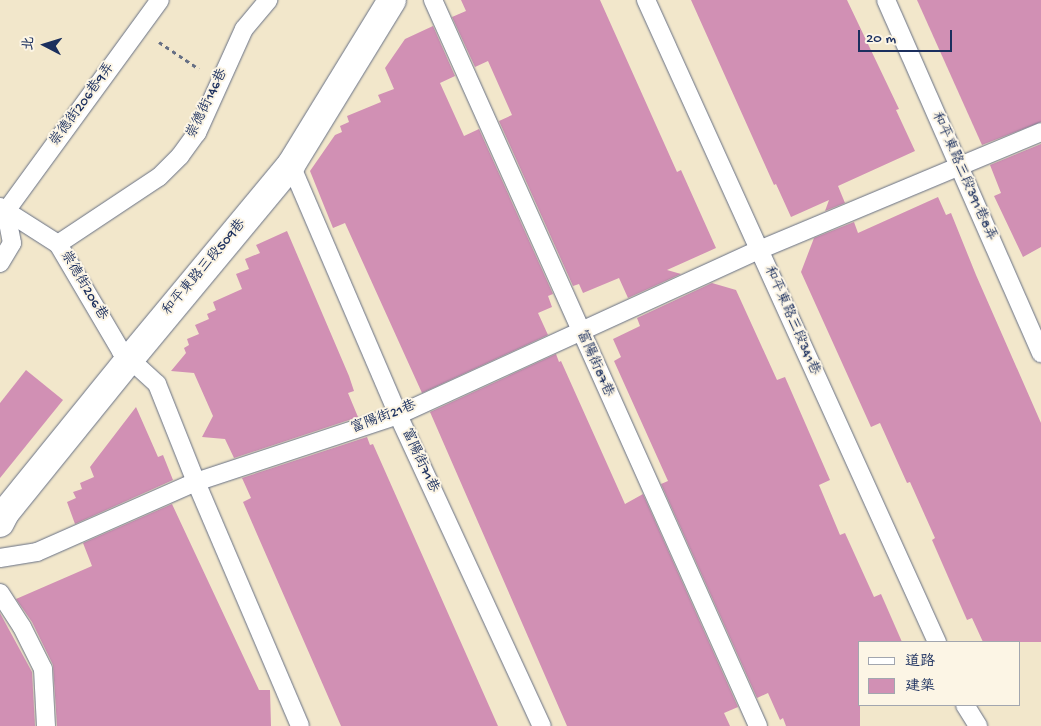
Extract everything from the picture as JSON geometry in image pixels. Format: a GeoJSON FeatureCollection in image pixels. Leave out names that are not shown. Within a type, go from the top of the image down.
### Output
{"type":"FeatureCollection","features":[{"type":"Feature","properties":{"kind":"street","name":"和平東路三段509巷"},"geometry":{"type":"LineString","coordinates":[[0,523],[6,513],[129,360],[291,165],[392,0]]}},
{"type":"Feature","properties":{"kind":"lane","name":"崇德街206巷9弄"},"geometry":{"type":"LineString","coordinates":[[3,209],[160,0]]}},
{"type":"Feature","properties":{"kind":"lane","name":"崇德街146巷"},"geometry":{"type":"LineString","coordinates":[[58,244],[159,177],[180,156],[197,133],[244,29],[268,0]]}},
{"type":"Feature","properties":{"kind":"lane","name":"富陽街87巷"},"geometry":{"type":"LineString","coordinates":[[433,0],[579,331],[758,726]]}},
{"type":"Feature","properties":{"kind":"lane","name":"和平東路三段341巷"},"geometry":{"type":"LineString","coordinates":[[646,0],[937,641]]}},
{"type":"Feature","properties":{"kind":"lane","name":"和平東路三段391巷8弄"},"geometry":{"type":"LineString","coordinates":[[886,0],[1041,353]]}},
{"type":"Feature","properties":{"kind":"lane","name":"富陽街21巷"},"geometry":{"type":"LineString","coordinates":[[0,558],[36,552],[196,482],[398,415],[758,250],[1041,132]]}},
{"type":"Feature","properties":{"kind":"lane","name":"富陽街71巷"},"geometry":{"type":"LineString","coordinates":[[291,165],[398,415],[542,726]]}},
{"type":"Feature","properties":{"kind":"lane","name":"崇德街206巷"},"geometry":{"type":"LineString","coordinates":[[3,209],[58,244],[121,351],[157,384],[196,482],[300,726]]}},
{"type":"Feature","properties":{"kind":"lane"},"geometry":{"type":"LineString","coordinates":[[0,263],[12,243],[3,209]]}},
{"type":"Feature","properties":{"kind":"lane"},"geometry":{"type":"LineString","coordinates":[[0,593],[22,627],[42,669],[46,726]]}},
{"type":"Feature","properties":{"kind":"lane"},"geometry":{"type":"LineString","coordinates":[[966,706],[978,726]]}},
{"type":"Feature","properties":{"kind":"path"},"geometry":{"type":"LineString","coordinates":[[139,29],[219,82]]}},
{"type":"Feature","properties":{"kind":"building"},"geometry":{"type":"Polygon","coordinates":[[[461,0],[600,0],[677,172],[681,170],[716,248],[667,270],[681,274],[628,298],[619,278],[583,293],[579,284],[573,286],[499,121],[512,115],[488,61],[475,67],[452,17],[466,11],[461,0]]]}},
{"type":"Feature","properties":{"kind":"building"},"geometry":{"type":"Polygon","coordinates":[[[691,0],[847,0],[899,109],[896,110],[915,151],[838,186],[845,203],[825,211],[829,200],[791,217],[776,184],[774,185],[691,0]]]}},
{"type":"Feature","properties":{"kind":"building"},"geometry":{"type":"Polygon","coordinates":[[[917,0],[1041,0],[1041,122],[982,145],[917,0]]]}},
{"type":"Feature","properties":{"kind":"building"},"geometry":{"type":"Polygon","coordinates":[[[433,26],[455,76],[440,83],[464,136],[479,129],[553,294],[548,296],[552,307],[538,313],[548,335],[422,393],[345,223],[333,228],[310,171],[335,135],[342,132],[340,126],[349,122],[347,116],[381,102],[378,95],[394,89],[385,68],[405,39],[433,26]]]}},
{"type":"Feature","properties":{"kind":"building"},"geometry":{"type":"Polygon","coordinates":[[[1041,144],[1041,247],[1023,257],[994,196],[1001,193],[990,165],[1041,144]]]}},
{"type":"Feature","properties":{"kind":"building"},"geometry":{"type":"Polygon","coordinates":[[[938,197],[946,215],[951,213],[1041,423],[1041,642],[983,641],[972,618],[967,620],[932,540],[935,538],[910,482],[907,483],[880,423],[871,427],[801,272],[814,238],[854,222],[858,233],[938,197]]]}},
{"type":"Feature","properties":{"kind":"building"},"geometry":{"type":"Polygon","coordinates":[[[287,231],[349,376],[354,391],[348,393],[358,417],[234,458],[225,439],[202,437],[213,416],[194,373],[171,371],[186,353],[184,348],[189,345],[187,339],[199,334],[195,325],[209,319],[207,314],[216,310],[213,302],[242,289],[236,274],[249,269],[245,259],[260,253],[256,245],[287,231]]]}},
{"type":"Feature","properties":{"kind":"building"},"geometry":{"type":"Polygon","coordinates":[[[712,283],[736,290],[777,380],[785,377],[830,480],[819,485],[840,535],[845,533],[874,597],[881,594],[902,641],[858,641],[858,706],[860,706],[860,726],[786,726],[783,718],[780,720],[768,693],[757,698],[661,484],[668,481],[614,361],[621,357],[613,339],[640,326],[637,318],[712,283]]]}},
{"type":"Feature","properties":{"kind":"building"},"geometry":{"type":"Polygon","coordinates":[[[556,354],[559,362],[561,361],[625,504],[643,494],[738,707],[724,713],[730,726],[567,726],[430,412],[556,354]]]}},
{"type":"Feature","properties":{"kind":"building"},"geometry":{"type":"Polygon","coordinates":[[[26,370],[63,400],[0,478],[0,403],[26,370]]]}},
{"type":"Feature","properties":{"kind":"building"},"geometry":{"type":"Polygon","coordinates":[[[136,407],[158,457],[163,455],[173,480],[75,524],[67,502],[76,498],[73,492],[82,489],[80,483],[94,477],[90,467],[136,407]]]}},
{"type":"Feature","properties":{"kind":"building"},"geometry":{"type":"Polygon","coordinates":[[[367,437],[370,445],[373,444],[498,726],[341,726],[243,502],[251,498],[242,478],[367,437]]]}},
{"type":"Feature","properties":{"kind":"building"},"geometry":{"type":"Polygon","coordinates":[[[172,504],[259,690],[270,690],[271,726],[57,726],[53,665],[32,622],[16,599],[92,566],[83,543],[172,504]]]}},
{"type":"Feature","properties":{"kind":"building"},"geometry":{"type":"Polygon","coordinates":[[[0,613],[32,672],[35,726],[0,726],[0,613]]]}}]}
